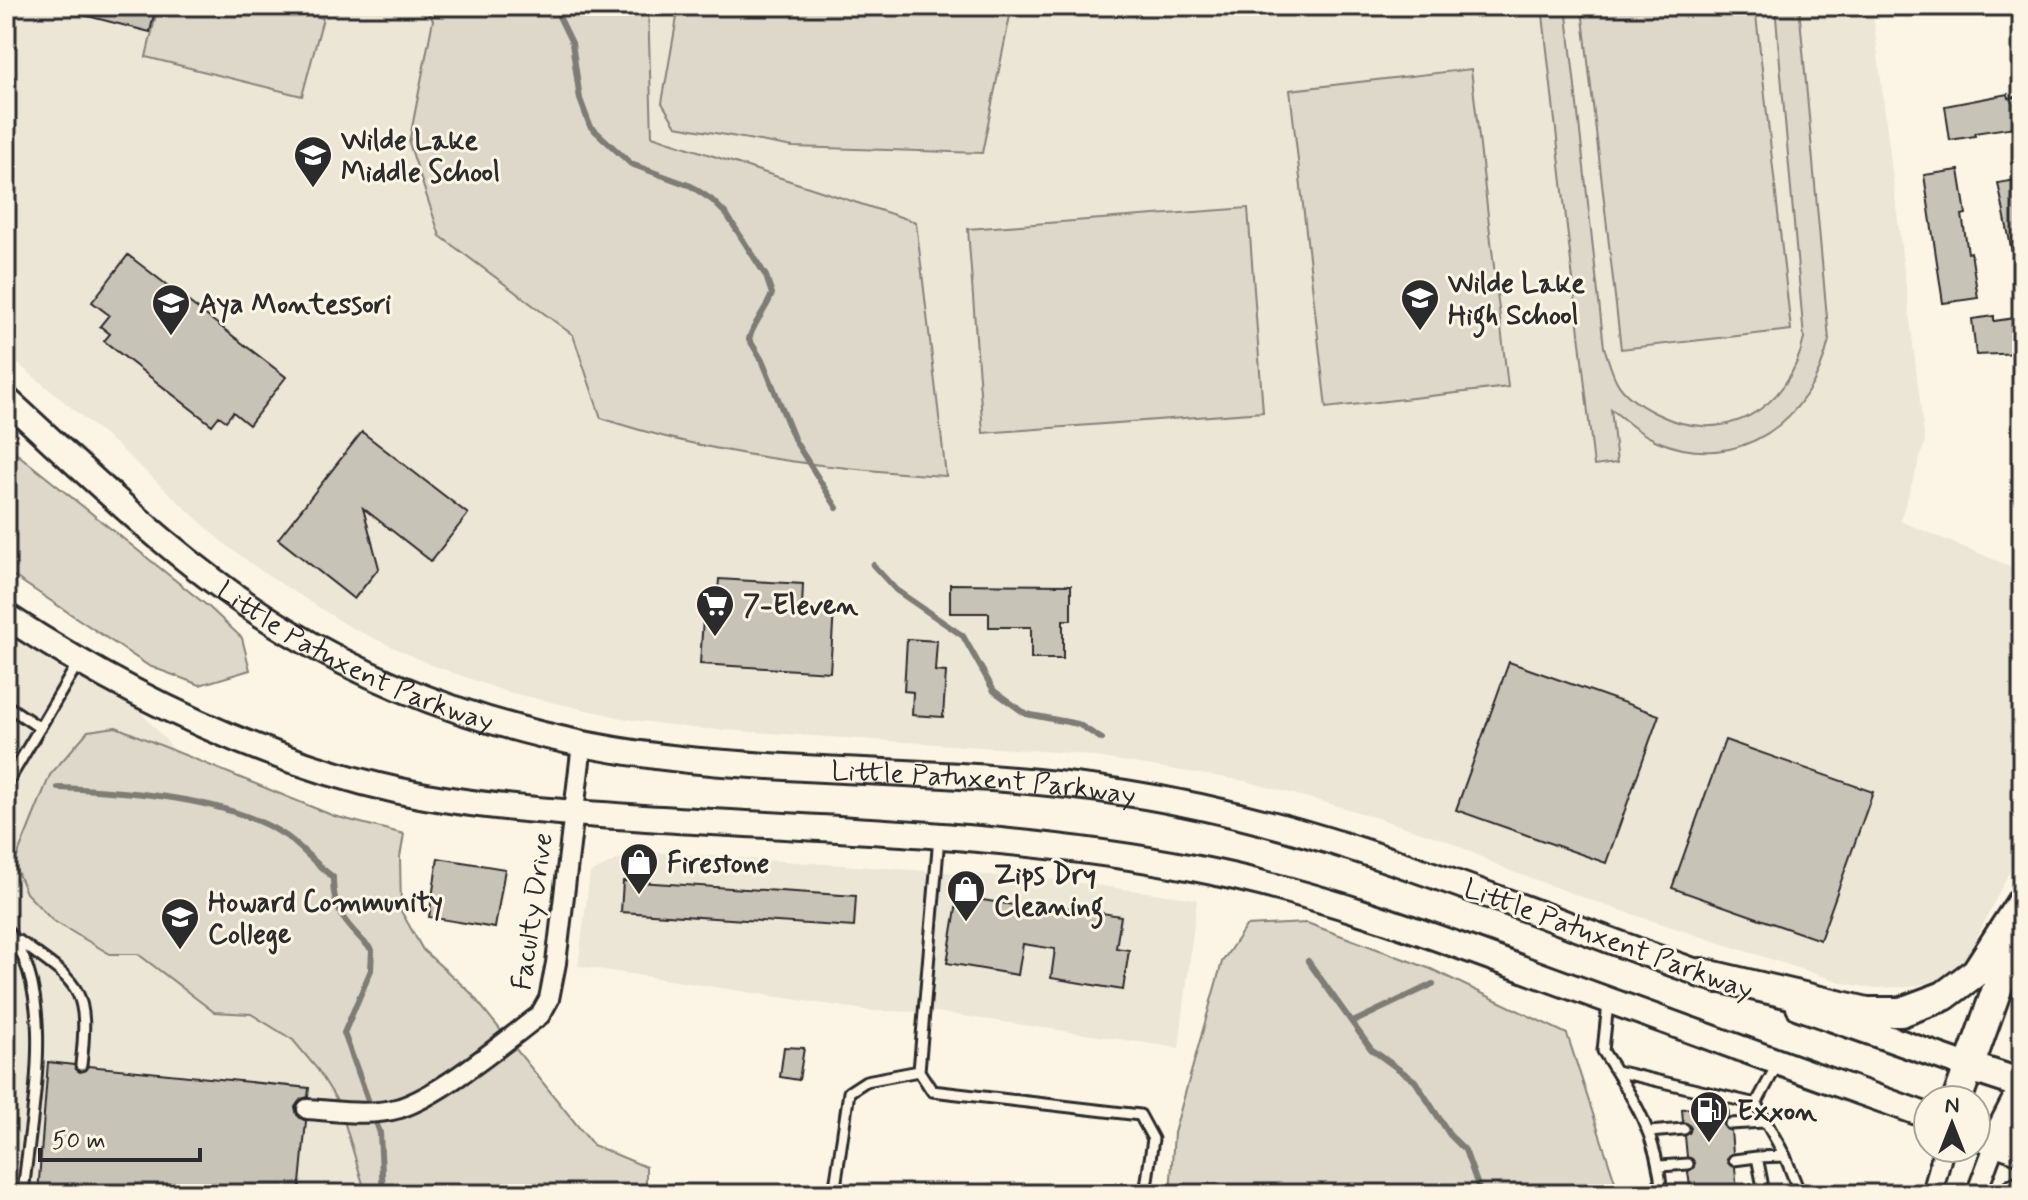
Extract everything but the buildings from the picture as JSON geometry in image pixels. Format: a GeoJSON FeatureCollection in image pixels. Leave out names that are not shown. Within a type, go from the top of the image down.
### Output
{"type":"FeatureCollection","features":[{"type":"Feature","properties":{"kind":"main road","name":"Little Patuxent Parkway"},"geometry":{"type":"LineString","coordinates":[[6,399],[146,526],[226,589],[284,629],[359,670],[430,703],[500,727],[582,744],[692,760],[1030,782],[1124,793],[1213,809],[1307,832],[1403,863],[1701,973],[2022,1084]]}},
{"type":"Feature","properties":{"kind":"main road","name":"Little Patuxent Parkway"},"geometry":{"type":"LineString","coordinates":[[6,616],[78,663],[169,710],[323,770],[402,791],[573,812],[939,837],[1122,855],[1288,890],[1385,919],[1912,1110]]}},
{"type":"Feature","properties":{"kind":"main road"},"geometry":{"type":"LineString","coordinates":[[1701,973],[1867,1012],[1901,1012],[1944,996],[1976,972],[2022,901]]}},
{"type":"Feature","properties":{"kind":"main road"},"geometry":{"type":"LineString","coordinates":[[1962,1084],[2022,919]]}},
{"type":"Feature","properties":{"kind":"main road"},"geometry":{"type":"LineString","coordinates":[[1998,1141],[2022,1091]]}},
{"type":"Feature","properties":{"kind":"main road"},"geometry":{"type":"LineString","coordinates":[[2014,1194],[2022,1190]]}},
{"type":"Feature","properties":{"kind":"street","name":"Faculty Drive"},"geometry":{"type":"LineString","coordinates":[[311,1110],[353,1113],[401,1107],[443,1084],[540,1015],[549,999],[561,929],[582,744]]}},
{"type":"Feature","properties":{"kind":"street"},"geometry":{"type":"LineString","coordinates":[[1976,1194],[1998,1141]]}},
{"type":"Feature","properties":{"kind":"street"},"geometry":{"type":"LineString","coordinates":[[1932,1194],[1940,1164]]}},
{"type":"Feature","properties":{"kind":"lane"},"geometry":{"type":"LineString","coordinates":[[6,785],[78,663]]}},
{"type":"Feature","properties":{"kind":"lane"},"geometry":{"type":"LineString","coordinates":[[6,705],[40,728]]}},
{"type":"Feature","properties":{"kind":"lane"},"geometry":{"type":"LineString","coordinates":[[939,837],[919,1071],[932,1091],[1140,1115],[1153,1139],[1145,1194]]}},
{"type":"Feature","properties":{"kind":"lane"},"geometry":{"type":"LineString","coordinates":[[10,933],[74,981],[83,1012],[81,1065]]}},
{"type":"Feature","properties":{"kind":"lane"},"geometry":{"type":"LineString","coordinates":[[10,933],[26,956],[37,1019],[23,1194]]}},
{"type":"Feature","properties":{"kind":"lane"},"geometry":{"type":"LineString","coordinates":[[1609,1000],[1603,1051],[1640,1107],[1660,1166],[1662,1194]]}},
{"type":"Feature","properties":{"kind":"lane"},"geometry":{"type":"LineString","coordinates":[[1756,1104],[1778,1062]]}},
{"type":"Feature","properties":{"kind":"lane"},"geometry":{"type":"LineString","coordinates":[[834,1194],[849,1092],[866,1081],[919,1071]]}},
{"type":"Feature","properties":{"kind":"lane"},"geometry":{"type":"LineString","coordinates":[[1616,1071],[1756,1104]]}},
{"type":"Feature","properties":{"kind":"lane"},"geometry":{"type":"LineString","coordinates":[[1756,1104],[1785,1156],[1800,1194]]}},
{"type":"Feature","properties":{"kind":"lane"},"geometry":{"type":"LineString","coordinates":[[1730,1124],[1764,1122]]}},
{"type":"Feature","properties":{"kind":"lane"},"geometry":{"type":"LineString","coordinates":[[1649,1132],[1684,1129]]}},
{"type":"Feature","properties":{"kind":"lane"},"geometry":{"type":"LineString","coordinates":[[1734,1160],[1785,1156]]}},
{"type":"Feature","properties":{"kind":"lane"},"geometry":{"type":"LineString","coordinates":[[1757,1157],[1762,1182]]}},
{"type":"Feature","properties":{"kind":"lane"},"geometry":{"type":"LineString","coordinates":[[1660,1166],[1688,1164]]}},
{"type":"Feature","properties":{"kind":"shaded area"},"geometry":{"type":"Polygon","coordinates":[[[6,6],[424,6],[433,20],[409,143],[440,236],[573,335],[601,418],[654,436],[847,470],[945,476],[916,222],[652,136],[648,6],[1872,6],[1925,443],[1900,521],[2022,571],[2022,846],[1967,957],[1955,971],[1938,981],[1908,987],[1871,988],[1844,983],[1607,906],[1508,870],[1446,840],[1245,781],[1071,753],[692,728],[627,719],[507,692],[429,664],[350,627],[261,571],[222,542],[119,447],[6,354],[6,6]]]}},
{"type":"Feature","properties":{"kind":"shaded area"},"geometry":{"type":"Polygon","coordinates":[[[158,6],[276,6],[323,18],[302,96],[146,57],[158,6]]]}},
{"type":"Feature","properties":{"kind":"shaded area"},"geometry":{"type":"Polygon","coordinates":[[[424,6],[648,6],[652,136],[916,222],[946,476],[815,464],[728,451],[601,418],[573,335],[440,236],[409,143],[433,20],[424,6]]]}},
{"type":"Feature","properties":{"kind":"shaded area"},"geometry":{"type":"Polygon","coordinates":[[[679,6],[1012,6],[982,153],[793,147],[676,126],[662,103],[679,6]]]}},
{"type":"Feature","properties":{"kind":"shaded area"},"geometry":{"type":"Polygon","coordinates":[[[1542,6],[1566,6],[1604,347],[1613,373],[1633,400],[1650,410],[1681,423],[1705,426],[1729,424],[1750,416],[1768,403],[1784,385],[1796,363],[1804,338],[1775,6],[1799,6],[1829,340],[1820,369],[1806,395],[1788,417],[1767,434],[1743,445],[1716,451],[1687,450],[1650,438],[1611,409],[1617,463],[1594,466],[1542,6]]]}},
{"type":"Feature","properties":{"kind":"shaded area"},"geometry":{"type":"Polygon","coordinates":[[[1606,6],[1755,6],[1791,330],[1621,349],[1582,9],[1606,6]]]}},
{"type":"Feature","properties":{"kind":"shaded area"},"geometry":{"type":"Polygon","coordinates":[[[1471,69],[1508,387],[1326,408],[1290,90],[1471,69]]]}},
{"type":"Feature","properties":{"kind":"shaded area"},"geometry":{"type":"Polygon","coordinates":[[[1248,208],[1263,412],[983,433],[968,229],[1248,208]]]}},
{"type":"Feature","properties":{"kind":"shaded area"},"geometry":{"type":"Polygon","coordinates":[[[6,445],[210,608],[242,638],[250,670],[200,685],[149,666],[6,571],[6,445]]]}},
{"type":"Feature","properties":{"kind":"shaded area","name":"Howard Community College"},"geometry":{"type":"Polygon","coordinates":[[[6,630],[138,709],[570,1194],[6,1194],[6,630]]]}},
{"type":"Feature","properties":{"kind":"shaded area"},"geometry":{"type":"Polygon","coordinates":[[[116,727],[334,816],[404,834],[400,857],[401,911],[423,950],[470,992],[593,1145],[646,1167],[646,1194],[366,1194],[339,1104],[318,1070],[293,1040],[251,1014],[214,1012],[138,954],[110,954],[52,920],[26,893],[14,864],[50,775],[88,731],[116,727]]]}},
{"type":"Feature","properties":{"kind":"shaded area"},"geometry":{"type":"Polygon","coordinates":[[[635,851],[1058,880],[1197,899],[1179,1048],[936,1012],[871,1011],[578,966],[590,873],[635,851]]]}},
{"type":"Feature","properties":{"kind":"shaded area"},"geometry":{"type":"Polygon","coordinates":[[[1307,923],[1431,969],[1567,1034],[1619,1194],[1170,1194],[1174,1133],[1222,962],[1246,926],[1307,923]]]}},
{"type":"Feature","properties":{"kind":"waterway"},"geometry":{"type":"LineString","coordinates":[[554,6],[572,43],[580,99],[590,126],[631,164],[691,186],[712,200],[727,215],[766,276],[772,294],[749,339],[763,362],[795,441],[837,508]]}},
{"type":"Feature","properties":{"kind":"waterway"},"geometry":{"type":"LineString","coordinates":[[873,565],[896,590],[963,636],[994,691],[1026,714],[1078,724],[1102,739]]}},
{"type":"Feature","properties":{"kind":"waterway"},"geometry":{"type":"LineString","coordinates":[[58,788],[176,798],[236,812],[286,836],[333,877],[335,900],[343,918],[372,950],[371,970],[344,1033],[380,1133],[383,1194]]}},
{"type":"Feature","properties":{"kind":"waterway"},"geometry":{"type":"LineString","coordinates":[[1308,961],[1371,1049],[1415,1081],[1450,1135],[1465,1150],[1481,1194]]}},
{"type":"Feature","properties":{"kind":"waterway"},"geometry":{"type":"LineString","coordinates":[[1353,1022],[1433,984]]}},
{"type":"Feature","properties":{"kind":"place","name":"Wilde Lake Middle School"},"geometry":{"type":"Point","coordinates":[313,189]}},
{"type":"Feature","properties":{"kind":"place","name":"Wilde Lake High School"},"geometry":{"type":"Point","coordinates":[1420,332]}},
{"type":"Feature","properties":{"kind":"place","name":"Aya Montessori"},"geometry":{"type":"Point","coordinates":[171,337]}},
{"type":"Feature","properties":{"kind":"place","name":"7-Eleven"},"geometry":{"type":"Point","coordinates":[715,638]}},
{"type":"Feature","properties":{"kind":"place","name":"Firestone"},"geometry":{"type":"Point","coordinates":[639,896]}},
{"type":"Feature","properties":{"kind":"place","name":"Zips Dry Cleaning"},"geometry":{"type":"Point","coordinates":[966,923]}},
{"type":"Feature","properties":{"kind":"place","name":"Howard Community College"},"geometry":{"type":"Point","coordinates":[180,951]}},
{"type":"Feature","properties":{"kind":"place","name":"Exxon"},"geometry":{"type":"Point","coordinates":[1709,1144]}}]}
